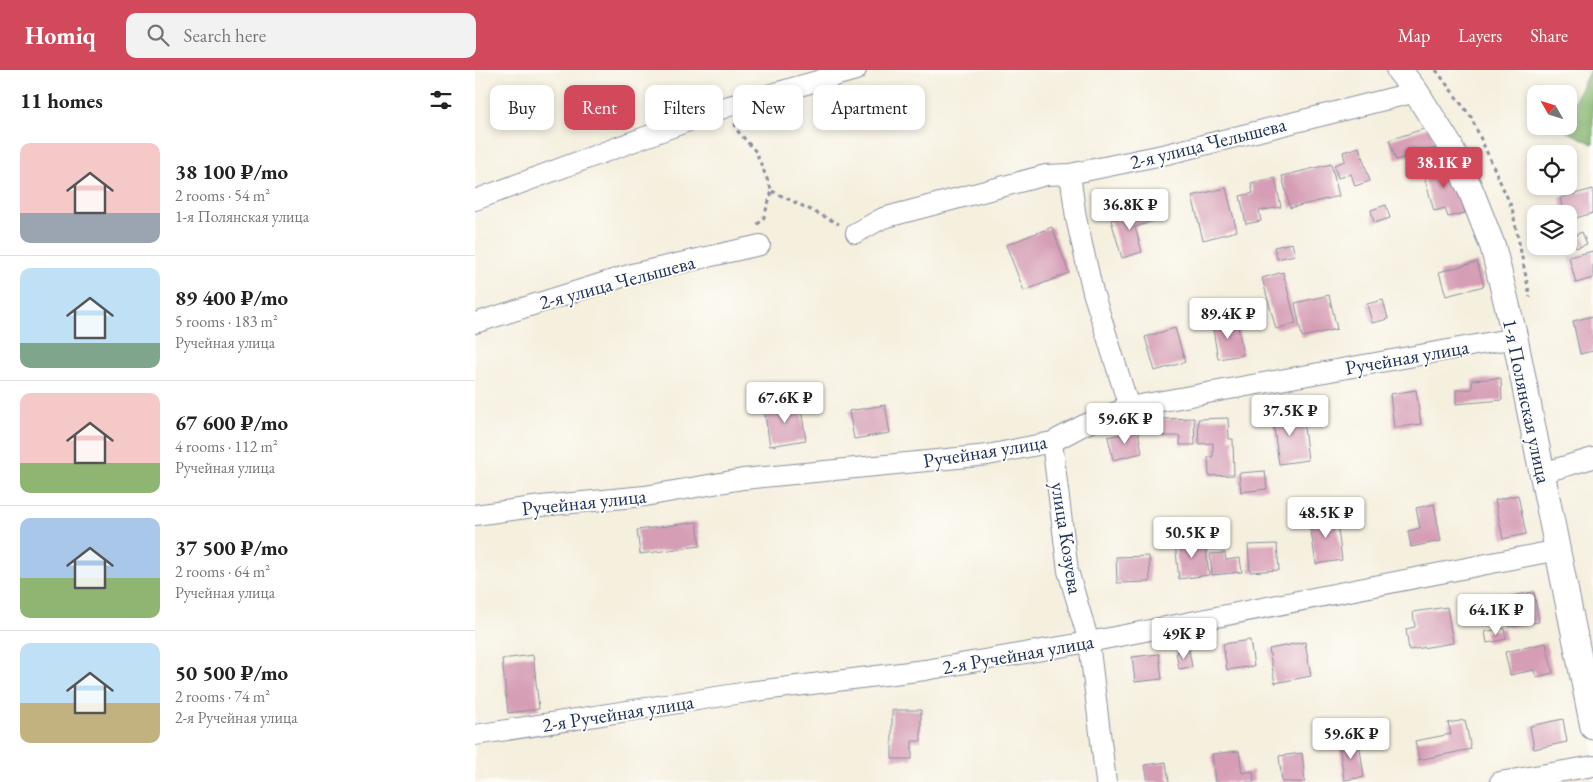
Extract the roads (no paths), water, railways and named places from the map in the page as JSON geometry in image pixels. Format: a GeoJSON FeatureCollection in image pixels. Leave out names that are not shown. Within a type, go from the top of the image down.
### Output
{"type":"FeatureCollection","features":[{"type":"Feature","properties":{"kind":"street"},"geometry":{"type":"LineString","coordinates":[[475,200],[729,106],[856,70]]}},
{"type":"Feature","properties":{"kind":"street","name":"1-я Полянская улица"},"geometry":{"type":"LineString","coordinates":[[1399,70],[1416,92],[1450,146],[1493,247],[1515,338],[1593,727]]}},
{"type":"Feature","properties":{"kind":"street","name":"2-я улица Челышева"},"geometry":{"type":"LineString","coordinates":[[856,233],[883,218],[1046,176],[1070,174],[1167,154],[1416,92]]}},
{"type":"Feature","properties":{"kind":"street"},"geometry":{"type":"LineString","coordinates":[[1070,174],[1075,218],[1093,292],[1129,407]]}},
{"type":"Feature","properties":{"kind":"street","name":"2-я улица Челышева"},"geometry":{"type":"LineString","coordinates":[[475,323],[754,238]]}},
{"type":"Feature","properties":{"kind":"street","name":"Ручейная улица"},"geometry":{"type":"LineString","coordinates":[[475,514],[645,496],[743,479],[988,455],[1053,442],[1084,425],[1129,407],[1515,338]]}},
{"type":"Feature","properties":{"kind":"street","name":"улица Козуева"},"geometry":{"type":"LineString","coordinates":[[1053,442],[1068,571],[1089,642],[1107,782]]}},
{"type":"Feature","properties":{"kind":"street"},"geometry":{"type":"LineString","coordinates":[[1542,473],[1593,458]]}},
{"type":"Feature","properties":{"kind":"street","name":"2-я Ручейная улица"},"geometry":{"type":"LineString","coordinates":[[475,735],[748,692],[925,670],[1089,642],[1558,550]]}},
{"type":"Feature","properties":{"kind":"street"},"geometry":{"type":"LineString","coordinates":[[1500,782],[1593,766]]}}]}
